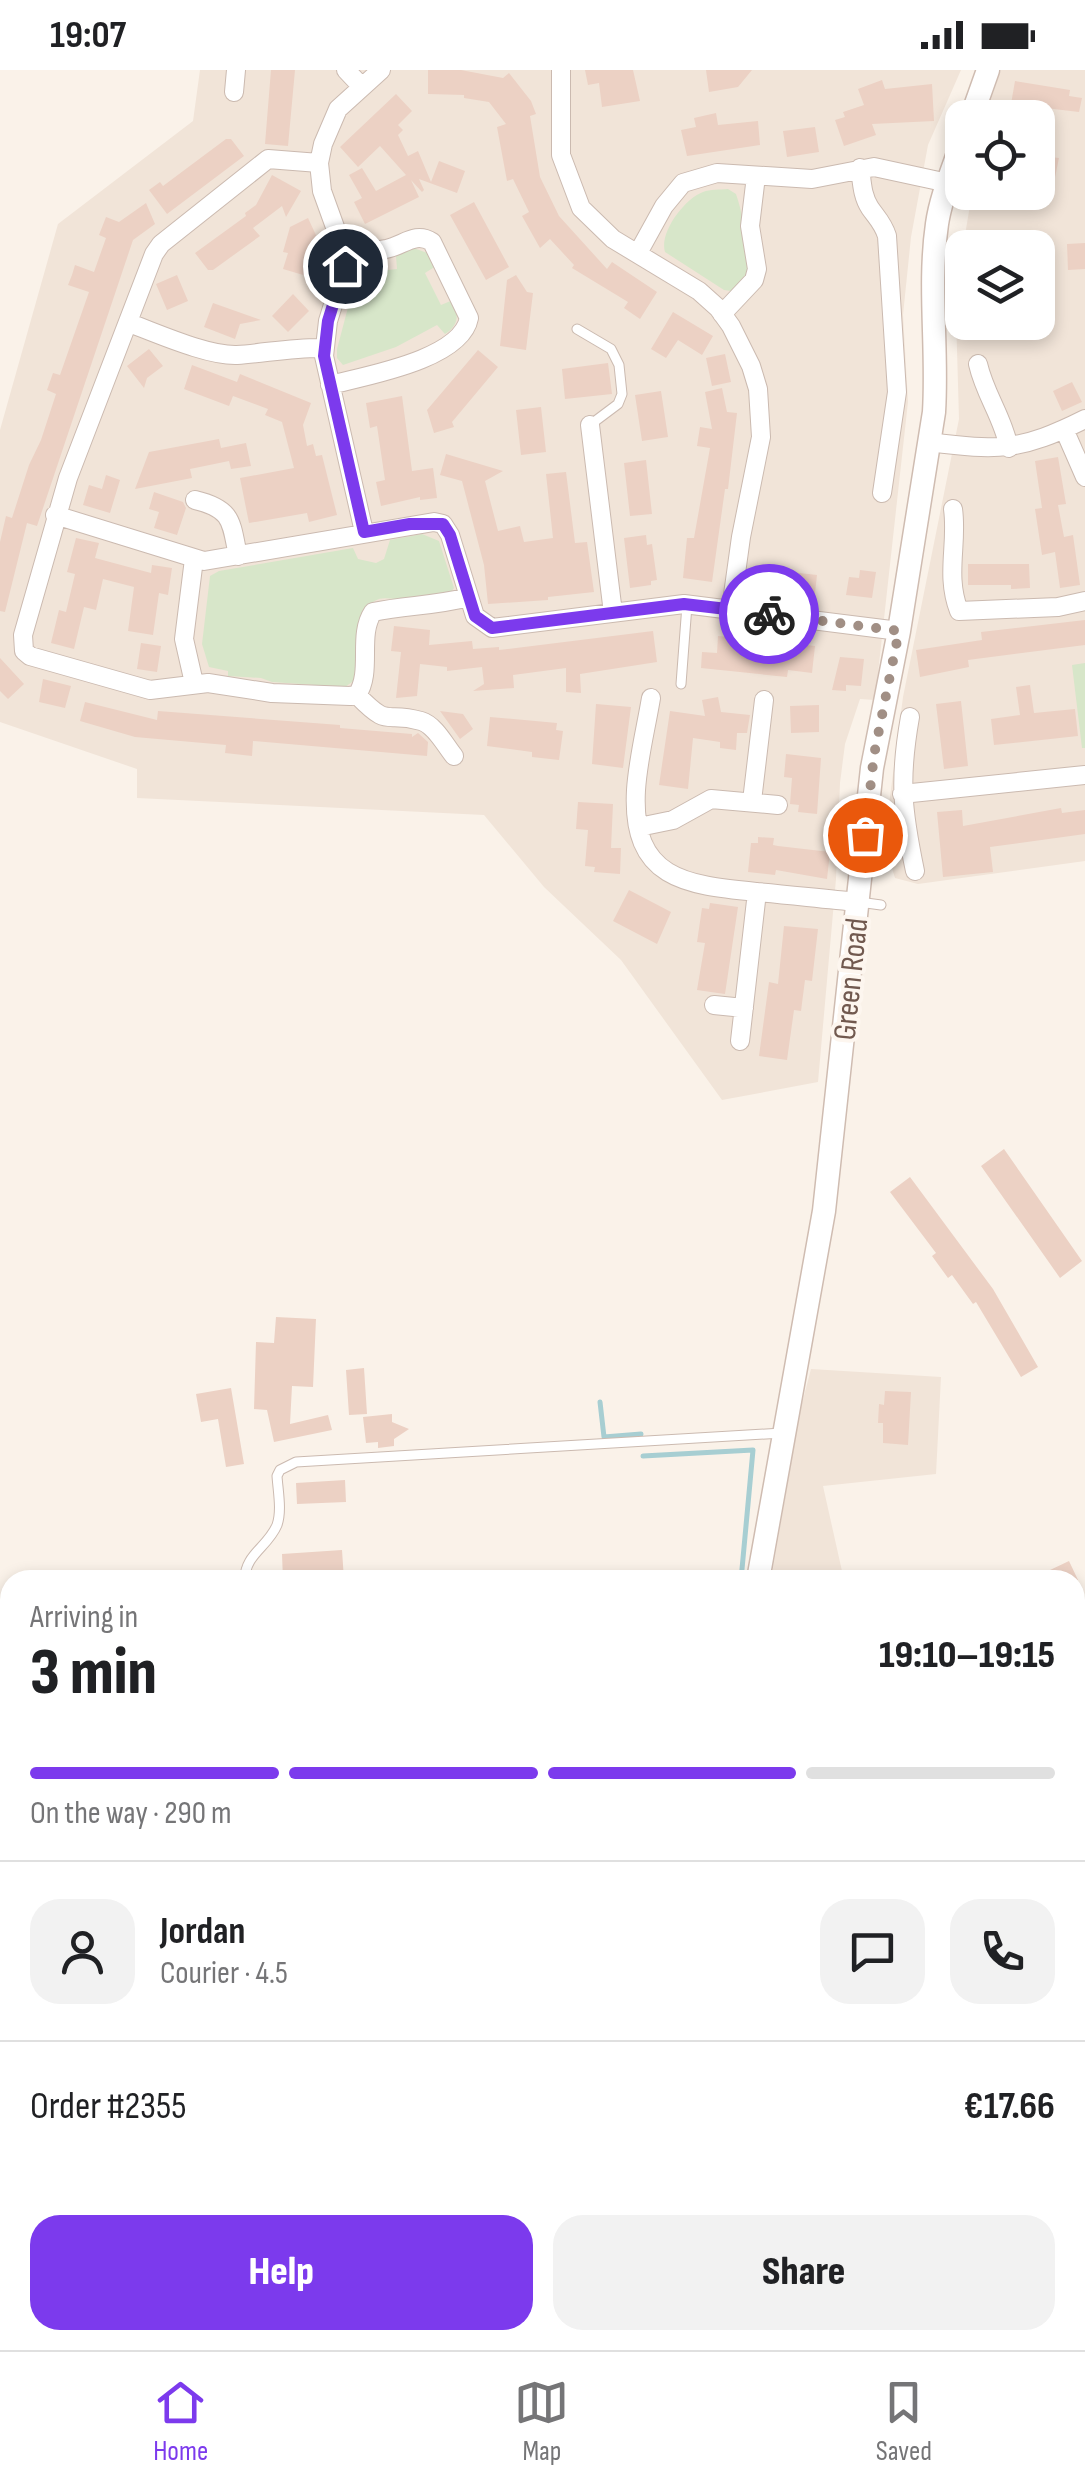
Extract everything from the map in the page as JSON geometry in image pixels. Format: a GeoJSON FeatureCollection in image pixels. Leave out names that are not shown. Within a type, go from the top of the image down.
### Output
{"type":"FeatureCollection","features":[{"type":"Feature","properties":{"kind":"street"},"geometry":{"type":"LineString","coordinates":[[234,92],[236,70]]}},
{"type":"Feature","properties":{"kind":"street"},"geometry":{"type":"LineString","coordinates":[[346,70],[362,88]]}},
{"type":"Feature","properties":{"kind":"street"},"geometry":{"type":"LineString","coordinates":[[364,532],[325,348],[328,321],[345,266],[344,252],[322,191],[319,163],[338,110],[380,70]]}},
{"type":"Feature","properties":{"kind":"street"},"geometry":{"type":"LineString","coordinates":[[561,70],[560,136],[568,181],[582,208],[599,228],[699,291],[722,314],[751,366],[762,414],[731,609]]}},
{"type":"Feature","properties":{"kind":"street"},"geometry":{"type":"LineString","coordinates":[[977,100],[988,70]]}},
{"type":"Feature","properties":{"kind":"street"},"geometry":{"type":"LineString","coordinates":[[319,163],[268,159],[161,244],[154,254],[56,515],[23,635],[24,651],[30,656],[150,690],[194,684],[332,697],[356,694],[382,718],[422,721],[454,756]]}},
{"type":"Feature","properties":{"kind":"street"},"geometry":{"type":"LineString","coordinates":[[638,253],[664,206],[684,183],[717,173],[812,179],[860,168],[888,168],[945,182]]}},
{"type":"Feature","properties":{"kind":"street"},"geometry":{"type":"LineString","coordinates":[[860,168],[864,196],[871,211],[882,221],[887,236],[894,324],[897,392],[882,493]]}},
{"type":"Feature","properties":{"kind":"street"},"geometry":{"type":"LineString","coordinates":[[722,314],[754,280],[757,270],[750,226],[756,176]]}},
{"type":"Feature","properties":{"kind":"street","name":"Green Road"},"geometry":{"type":"LineString","coordinates":[[760,1570],[824,1211],[869,903],[872,768],[899,631],[929,442],[936,376],[933,268],[945,194]]}},
{"type":"Feature","properties":{"kind":"street"},"geometry":{"type":"LineString","coordinates":[[330,385],[420,362],[468,327],[469,318],[432,242],[424,237],[388,249],[344,252]]}},
{"type":"Feature","properties":{"kind":"street"},"geometry":{"type":"LineString","coordinates":[[128,322],[208,350],[235,355],[298,347],[325,348]]}},
{"type":"Feature","properties":{"kind":"street"},"geometry":{"type":"LineString","coordinates":[[978,364],[988,400],[1005,426],[1009,448]]}},
{"type":"Feature","properties":{"kind":"street"},"geometry":{"type":"LineString","coordinates":[[929,442],[982,449],[1009,448],[1085,419]]}},
{"type":"Feature","properties":{"kind":"street"},"geometry":{"type":"LineString","coordinates":[[590,426],[613,612]]}},
{"type":"Feature","properties":{"kind":"street"},"geometry":{"type":"LineString","coordinates":[[1064,429],[1085,477]]}},
{"type":"Feature","properties":{"kind":"street"},"geometry":{"type":"LineString","coordinates":[[196,500],[224,510],[230,519],[238,556]]}},
{"type":"Feature","properties":{"kind":"street"},"geometry":{"type":"LineString","coordinates":[[953,509],[956,531],[950,562],[951,584],[959,611],[1085,602]]}},
{"type":"Feature","properties":{"kind":"street"},"geometry":{"type":"LineString","coordinates":[[56,515],[204,561],[410,524],[443,524],[475,616],[492,628],[687,604],[899,631]]}},
{"type":"Feature","properties":{"kind":"street"},"geometry":{"type":"LineString","coordinates":[[194,559],[184,639],[194,684]]}},
{"type":"Feature","properties":{"kind":"street"},"geometry":{"type":"LineString","coordinates":[[356,694],[363,683],[366,631],[372,612],[397,607],[416,609],[469,597]]}},
{"type":"Feature","properties":{"kind":"street"},"geometry":{"type":"LineString","coordinates":[[652,698],[636,790],[640,827],[653,860],[666,873],[700,886],[869,903]]}},
{"type":"Feature","properties":{"kind":"street"},"geometry":{"type":"LineString","coordinates":[[752,801],[764,700]]}},
{"type":"Feature","properties":{"kind":"street"},"geometry":{"type":"LineString","coordinates":[[910,717],[901,770],[914,871]]}},
{"type":"Feature","properties":{"kind":"street"},"geometry":{"type":"LineString","coordinates":[[902,794],[1085,775]]}},
{"type":"Feature","properties":{"kind":"street"},"geometry":{"type":"LineString","coordinates":[[640,827],[673,820],[711,799],[778,805]]}},
{"type":"Feature","properties":{"kind":"street"},"geometry":{"type":"LineString","coordinates":[[740,1041],[757,892]]}},
{"type":"Feature","properties":{"kind":"street"},"geometry":{"type":"LineString","coordinates":[[714,1006],[744,1008]]}},
{"type":"Feature","properties":{"kind":"lane"},"geometry":{"type":"LineString","coordinates":[[578,329],[611,349],[619,364],[622,394],[618,404],[590,426]]}},
{"type":"Feature","properties":{"kind":"lane"},"geometry":{"type":"LineString","coordinates":[[682,684],[687,604]]}},
{"type":"Feature","properties":{"kind":"lane"},"geometry":{"type":"LineString","coordinates":[[244,1570],[279,1520],[277,1476],[296,1462],[785,1433]]}},
{"type":"Feature","properties":{"kind":"shaded area"},"geometry":{"type":"Polygon","coordinates":[[[200,70],[961,70],[928,145],[911,237],[903,315],[908,402],[875,700],[860,699],[845,744],[818,1082],[722,1100],[621,960],[544,887],[484,815],[137,798],[137,769],[0,722],[0,430],[58,224],[193,121],[200,70]]]}},
{"type":"Feature","properties":{"kind":"shaded area"},"geometry":{"type":"Polygon","coordinates":[[[1001,70],[1085,70],[1085,861],[918,884],[895,878],[884,843],[903,697],[959,419],[957,340],[1055,340],[1055,230],[966,230],[969,210],[1055,210],[1055,100],[991,100],[1001,70]]]}},
{"type":"Feature","properties":{"kind":"shaded area"},"geometry":{"type":"Polygon","coordinates":[[[811,1369],[941,1377],[936,1474],[823,1486],[842,1570],[773,1570],[811,1369]]]}},
{"type":"Feature","properties":{"kind":"green space"},"geometry":{"type":"Polygon","coordinates":[[[728,189],[736,194],[739,203],[748,259],[747,280],[731,291],[665,252],[664,244],[669,227],[688,202],[706,191],[728,189]]]}},
{"type":"Feature","properties":{"kind":"green space"},"geometry":{"type":"Polygon","coordinates":[[[411,247],[430,254],[436,266],[425,273],[441,305],[453,300],[455,323],[445,334],[437,325],[396,347],[343,365],[337,358],[337,349],[359,266],[377,258],[378,271],[397,269],[396,256],[411,247]]]}},
{"type":"Feature","properties":{"kind":"green space"},"geometry":{"type":"Polygon","coordinates":[[[422,534],[439,541],[454,588],[449,595],[423,601],[383,598],[369,606],[355,680],[345,687],[228,676],[228,671],[209,667],[202,644],[210,576],[219,571],[353,548],[358,559],[376,563],[384,559],[390,540],[422,534]]]}},
{"type":"Feature","properties":{"kind":"green space"},"geometry":{"type":"Polygon","coordinates":[[[1085,663],[1085,748],[1082,748],[1072,665],[1085,663]]]}},
{"type":"Feature","properties":{"kind":"building"},"geometry":{"type":"Polygon","coordinates":[[[271,70],[295,70],[288,146],[265,144],[271,70]]]}},
{"type":"Feature","properties":{"kind":"building"},"geometry":{"type":"Polygon","coordinates":[[[428,70],[461,70],[503,78],[509,73],[536,114],[530,116],[540,177],[559,216],[607,269],[612,262],[657,292],[640,319],[624,308],[628,302],[572,268],[574,265],[550,239],[540,248],[522,216],[529,212],[513,179],[507,181],[497,127],[506,124],[489,102],[464,95],[428,94],[428,70]]]}},
{"type":"Feature","properties":{"kind":"building"},"geometry":{"type":"Polygon","coordinates":[[[585,70],[633,70],[640,101],[602,107],[599,83],[588,85],[585,70]]]}},
{"type":"Feature","properties":{"kind":"building"},"geometry":{"type":"Polygon","coordinates":[[[706,70],[752,70],[738,87],[709,92],[706,70]]]}},
{"type":"Feature","properties":{"kind":"building"},"geometry":{"type":"Polygon","coordinates":[[[882,80],[885,89],[932,84],[934,121],[872,124],[876,135],[844,146],[835,120],[845,117],[843,112],[864,105],[858,89],[882,80]]]}},
{"type":"Feature","properties":{"kind":"building"},"geometry":{"type":"Polygon","coordinates":[[[1015,81],[1070,90],[1069,96],[1082,98],[1079,112],[1055,109],[1055,100],[1012,100],[1015,81]]]}},
{"type":"Feature","properties":{"kind":"building"},"geometry":{"type":"Polygon","coordinates":[[[396,94],[412,111],[398,125],[403,130],[398,135],[408,156],[418,151],[431,182],[439,161],[465,171],[457,193],[419,179],[422,192],[411,180],[419,197],[365,224],[354,202],[362,198],[349,175],[362,168],[376,191],[406,175],[380,146],[358,167],[340,147],[396,94]]]}},
{"type":"Feature","properties":{"kind":"building"},"geometry":{"type":"Polygon","coordinates":[[[716,113],[718,125],[758,121],[760,145],[687,156],[681,130],[696,127],[694,118],[716,113]]]}},
{"type":"Feature","properties":{"kind":"building"},"geometry":{"type":"Polygon","coordinates":[[[815,127],[819,152],[787,157],[783,131],[815,127]]]}},
{"type":"Feature","properties":{"kind":"building"},"geometry":{"type":"Polygon","coordinates":[[[231,139],[244,156],[167,214],[149,190],[160,182],[163,186],[231,139]]]}},
{"type":"Feature","properties":{"kind":"building"},"geometry":{"type":"Polygon","coordinates":[[[272,175],[301,191],[286,217],[282,206],[253,228],[260,236],[208,270],[195,253],[246,216],[272,175]]]}},
{"type":"Feature","properties":{"kind":"building"},"geometry":{"type":"Polygon","coordinates":[[[474,202],[509,267],[486,280],[450,215],[474,202]]]}},
{"type":"Feature","properties":{"kind":"building"},"geometry":{"type":"Polygon","coordinates":[[[146,203],[155,224],[133,240],[37,526],[27,523],[5,612],[0,611],[0,542],[6,516],[12,518],[41,440],[56,394],[47,390],[53,373],[60,375],[89,292],[68,285],[75,265],[94,272],[106,238],[99,235],[106,217],[119,222],[146,203]]]}},
{"type":"Feature","properties":{"kind":"building"},"geometry":{"type":"Polygon","coordinates":[[[308,218],[321,246],[310,277],[283,269],[290,227],[308,218]]]}},
{"type":"Feature","properties":{"kind":"building"},"geometry":{"type":"Polygon","coordinates":[[[1085,243],[1085,269],[1068,270],[1067,244],[1085,243]]]}},
{"type":"Feature","properties":{"kind":"building"},"geometry":{"type":"Polygon","coordinates":[[[177,275],[188,301],[167,310],[156,284],[177,275]]]}},
{"type":"Feature","properties":{"kind":"building"},"geometry":{"type":"Polygon","coordinates":[[[516,275],[527,292],[533,293],[526,350],[500,346],[507,280],[516,275]]]}},
{"type":"Feature","properties":{"kind":"building"},"geometry":{"type":"Polygon","coordinates":[[[293,294],[309,311],[288,332],[272,316],[293,294]]]}},
{"type":"Feature","properties":{"kind":"building"},"geometry":{"type":"Polygon","coordinates":[[[213,303],[261,320],[240,324],[235,339],[204,327],[213,303]]]}},
{"type":"Feature","properties":{"kind":"building"},"geometry":{"type":"Polygon","coordinates":[[[673,312],[713,336],[702,355],[678,340],[666,358],[651,349],[673,312]]]}},
{"type":"Feature","properties":{"kind":"building"},"geometry":{"type":"Polygon","coordinates":[[[149,349],[163,366],[147,378],[144,388],[127,366],[149,349]]]}},
{"type":"Feature","properties":{"kind":"building"},"geometry":{"type":"Polygon","coordinates":[[[478,350],[498,367],[452,422],[454,427],[434,433],[427,410],[478,350]]]}},
{"type":"Feature","properties":{"kind":"building"},"geometry":{"type":"Polygon","coordinates":[[[725,354],[731,382],[712,386],[706,358],[725,354]]]}},
{"type":"Feature","properties":{"kind":"building"},"geometry":{"type":"Polygon","coordinates":[[[608,363],[612,394],[565,399],[562,369],[608,363]]]}},
{"type":"Feature","properties":{"kind":"building"},"geometry":{"type":"Polygon","coordinates":[[[192,365],[237,382],[240,374],[311,403],[303,425],[307,446],[313,444],[316,456],[322,455],[337,515],[309,522],[307,513],[249,523],[240,478],[294,468],[282,422],[265,415],[268,409],[233,396],[229,406],[184,389],[192,365]]]}},
{"type":"Feature","properties":{"kind":"building"},"geometry":{"type":"Polygon","coordinates":[[[1072,382],[1082,402],[1062,411],[1053,391],[1072,382]]]}},
{"type":"Feature","properties":{"kind":"building"},"geometry":{"type":"Polygon","coordinates":[[[722,388],[727,412],[737,413],[712,582],[683,578],[687,538],[694,538],[710,448],[697,446],[700,427],[712,429],[705,392],[722,388]]]}},
{"type":"Feature","properties":{"kind":"building"},"geometry":{"type":"Polygon","coordinates":[[[661,391],[668,437],[642,441],[635,395],[661,391]]]}},
{"type":"Feature","properties":{"kind":"building"},"geometry":{"type":"Polygon","coordinates":[[[402,396],[412,471],[433,468],[437,498],[420,497],[381,506],[376,482],[385,480],[377,426],[370,428],[366,403],[402,396]]]}},
{"type":"Feature","properties":{"kind":"building"},"geometry":{"type":"Polygon","coordinates":[[[541,407],[546,452],[521,455],[516,410],[541,407]]]}},
{"type":"Feature","properties":{"kind":"building"},"geometry":{"type":"Polygon","coordinates":[[[219,439],[221,448],[246,443],[251,466],[231,469],[229,461],[190,469],[192,478],[135,489],[149,452],[219,439]]]}},
{"type":"Feature","properties":{"kind":"building"},"geometry":{"type":"Polygon","coordinates":[[[446,454],[503,471],[485,481],[498,531],[520,526],[524,542],[553,538],[546,474],[566,472],[575,543],[587,542],[594,592],[488,604],[484,565],[462,481],[440,475],[446,454]]]}},
{"type":"Feature","properties":{"kind":"building"},"geometry":{"type":"Polygon","coordinates":[[[1058,457],[1066,504],[1058,505],[1064,537],[1073,535],[1080,585],[1060,588],[1055,552],[1042,555],[1035,509],[1042,508],[1035,461],[1058,457]]]}},
{"type":"Feature","properties":{"kind":"building"},"geometry":{"type":"Polygon","coordinates":[[[646,460],[652,514],[630,516],[624,463],[646,460]]]}},
{"type":"Feature","properties":{"kind":"building"},"geometry":{"type":"Polygon","coordinates":[[[106,475],[120,480],[110,513],[83,505],[89,485],[102,489],[106,475]]]}},
{"type":"Feature","properties":{"kind":"building"},"geometry":{"type":"Polygon","coordinates":[[[154,492],[183,502],[186,508],[177,535],[154,528],[159,512],[149,509],[154,492]]]}},
{"type":"Feature","properties":{"kind":"building"},"geometry":{"type":"Polygon","coordinates":[[[646,535],[647,545],[652,544],[657,580],[651,581],[651,585],[630,588],[624,538],[646,535]]]}},
{"type":"Feature","properties":{"kind":"building"},"geometry":{"type":"Polygon","coordinates":[[[76,538],[99,543],[95,558],[151,573],[152,565],[172,568],[168,595],[159,593],[153,635],[128,631],[134,587],[103,579],[96,610],[84,607],[74,649],[51,643],[59,610],[66,612],[75,574],[67,572],[76,538]]]}},
{"type":"Feature","properties":{"kind":"building"},"geometry":{"type":"Polygon","coordinates":[[[968,564],[1029,564],[1030,588],[968,585],[968,564]]]}},
{"type":"Feature","properties":{"kind":"building"},"geometry":{"type":"Polygon","coordinates":[[[764,569],[817,575],[814,602],[761,592],[764,569]]]}},
{"type":"Feature","properties":{"kind":"building"},"geometry":{"type":"Polygon","coordinates":[[[860,570],[876,572],[872,598],[846,595],[849,577],[859,578],[860,570]]]}},
{"type":"Feature","properties":{"kind":"building"},"geometry":{"type":"Polygon","coordinates":[[[1085,620],[1085,645],[968,660],[969,667],[920,677],[916,650],[982,640],[981,632],[1085,620]]]}},
{"type":"Feature","properties":{"kind":"building"},"geometry":{"type":"Polygon","coordinates":[[[394,626],[430,630],[429,645],[472,641],[473,649],[499,650],[653,631],[657,662],[580,674],[581,693],[566,692],[566,668],[513,675],[514,688],[473,691],[484,684],[482,667],[447,671],[447,667],[420,664],[417,696],[396,698],[401,652],[391,651],[394,626]]]}},
{"type":"Feature","properties":{"kind":"building"},"geometry":{"type":"Polygon","coordinates":[[[718,636],[815,646],[812,673],[788,670],[787,677],[701,668],[702,652],[717,653],[718,636]]]}},
{"type":"Feature","properties":{"kind":"building"},"geometry":{"type":"Polygon","coordinates":[[[141,643],[161,646],[157,672],[137,669],[141,643]]]}},
{"type":"Feature","properties":{"kind":"building"},"geometry":{"type":"Polygon","coordinates":[[[840,657],[864,659],[861,686],[846,685],[846,691],[832,690],[840,657]]]}},
{"type":"Feature","properties":{"kind":"building"},"geometry":{"type":"Polygon","coordinates":[[[0,658],[24,684],[8,699],[0,691],[0,658]]]}},
{"type":"Feature","properties":{"kind":"building"},"geometry":{"type":"Polygon","coordinates":[[[43,679],[71,686],[65,708],[39,702],[43,679]]]}},
{"type":"Feature","properties":{"kind":"building"},"geometry":{"type":"Polygon","coordinates":[[[1030,685],[1034,713],[1075,709],[1078,736],[994,745],[991,719],[1020,715],[1016,687],[1030,685]]]}},
{"type":"Feature","properties":{"kind":"building"},"geometry":{"type":"Polygon","coordinates":[[[718,697],[721,712],[750,715],[747,733],[737,733],[736,750],[720,748],[720,742],[693,738],[688,789],[659,785],[670,711],[705,716],[702,700],[718,697]]]}},
{"type":"Feature","properties":{"kind":"building"},"geometry":{"type":"Polygon","coordinates":[[[961,701],[968,766],[944,769],[936,704],[961,701]]]}},
{"type":"Feature","properties":{"kind":"building"},"geometry":{"type":"Polygon","coordinates":[[[85,702],[157,720],[158,711],[340,725],[412,737],[418,733],[428,742],[427,756],[253,741],[252,756],[225,753],[226,745],[135,737],[80,721],[85,702]]]}},
{"type":"Feature","properties":{"kind":"building"},"geometry":{"type":"Polygon","coordinates":[[[596,704],[631,707],[623,768],[592,764],[596,704]]]}},
{"type":"Feature","properties":{"kind":"building"},"geometry":{"type":"Polygon","coordinates":[[[819,705],[819,732],[791,733],[790,706],[819,705]]]}},
{"type":"Feature","properties":{"kind":"building"},"geometry":{"type":"Polygon","coordinates":[[[440,711],[463,714],[473,729],[460,739],[440,711]]]}},
{"type":"Feature","properties":{"kind":"building"},"geometry":{"type":"Polygon","coordinates":[[[490,717],[557,723],[556,730],[563,731],[559,760],[487,746],[490,717]]]}},
{"type":"Feature","properties":{"kind":"building"},"geometry":{"type":"Polygon","coordinates":[[[786,754],[821,758],[817,814],[798,812],[799,805],[790,804],[792,778],[784,777],[786,754]]]}},
{"type":"Feature","properties":{"kind":"building"},"geometry":{"type":"Polygon","coordinates":[[[578,802],[613,804],[611,848],[621,848],[620,874],[594,872],[595,867],[585,866],[588,830],[576,829],[578,802]]]}},
{"type":"Feature","properties":{"kind":"building"},"geometry":{"type":"Polygon","coordinates":[[[1061,808],[1062,813],[1085,810],[1085,834],[990,847],[993,872],[943,877],[937,812],[962,810],[963,826],[1061,808]]]}},
{"type":"Feature","properties":{"kind":"building"},"geometry":{"type":"Polygon","coordinates":[[[758,837],[774,838],[773,845],[830,852],[827,879],[776,870],[775,875],[748,872],[751,843],[758,843],[758,837]]]}},
{"type":"Feature","properties":{"kind":"building"},"geometry":{"type":"Polygon","coordinates":[[[629,890],[671,912],[657,944],[613,921],[629,890]]]}},
{"type":"Feature","properties":{"kind":"building"},"geometry":{"type":"Polygon","coordinates":[[[710,903],[738,907],[725,994],[697,990],[705,943],[697,942],[702,908],[709,909],[710,903]]]}},
{"type":"Feature","properties":{"kind":"building"},"geometry":{"type":"Polygon","coordinates":[[[784,926],[818,929],[812,981],[805,980],[801,1011],[794,1010],[787,1060],[759,1056],[769,982],[778,984],[784,926]]]}},
{"type":"Feature","properties":{"kind":"building"},"geometry":{"type":"Polygon","coordinates":[[[1004,1149],[1082,1261],[1060,1278],[981,1166],[1004,1149]]]}},
{"type":"Feature","properties":{"kind":"building"},"geometry":{"type":"Polygon","coordinates":[[[910,1177],[993,1289],[1038,1367],[1021,1377],[976,1302],[973,1304],[952,1275],[948,1278],[932,1256],[936,1253],[890,1192],[910,1177]]]}},
{"type":"Feature","properties":{"kind":"building"},"geometry":{"type":"Polygon","coordinates":[[[276,1317],[316,1319],[313,1387],[292,1386],[290,1424],[328,1415],[332,1430],[274,1442],[267,1410],[254,1409],[256,1342],[274,1343],[276,1317]]]}},
{"type":"Feature","properties":{"kind":"building"},"geometry":{"type":"Polygon","coordinates":[[[364,1368],[367,1414],[349,1415],[346,1370],[364,1368]]]}},
{"type":"Feature","properties":{"kind":"building"},"geometry":{"type":"Polygon","coordinates":[[[231,1388],[244,1464],[226,1467],[218,1419],[201,1422],[196,1394],[231,1388]]]}},
{"type":"Feature","properties":{"kind":"building"},"geometry":{"type":"Polygon","coordinates":[[[885,1391],[911,1392],[908,1445],[883,1443],[883,1423],[878,1423],[879,1404],[884,1405],[885,1391]]]}},
{"type":"Feature","properties":{"kind":"building"},"geometry":{"type":"Polygon","coordinates":[[[392,1414],[392,1422],[409,1429],[394,1439],[394,1446],[378,1448],[378,1442],[366,1443],[363,1417],[392,1414]]]}},
{"type":"Feature","properties":{"kind":"building"},"geometry":{"type":"Polygon","coordinates":[[[345,1480],[346,1502],[297,1504],[296,1483],[345,1480]]]}},
{"type":"Feature","properties":{"kind":"building"},"geometry":{"type":"Polygon","coordinates":[[[342,1550],[343,1570],[283,1570],[282,1554],[342,1550]]]}},
{"type":"Feature","properties":{"kind":"building"},"geometry":{"type":"Polygon","coordinates":[[[1069,1561],[1073,1570],[1050,1570],[1069,1561]]]}},
{"type":"Feature","properties":{"kind":"waterway"},"geometry":{"type":"LineString","coordinates":[[600,1402],[604,1437],[641,1434]]}},
{"type":"Feature","properties":{"kind":"waterway"},"geometry":{"type":"LineString","coordinates":[[643,1456],[753,1450],[742,1570]]}},
{"type":"Feature","properties":{"kind":"way so far"},"geometry":{"type":"LineString","coordinates":[[769,614],[899,631],[874,755],[865,835]]}},
{"type":"Feature","properties":{"kind":"route"},"geometry":{"type":"LineString","coordinates":[[345,266],[328,321],[324,356],[364,532],[410,524],[443,524],[475,616],[492,628],[684,604],[769,614]]}}]}
